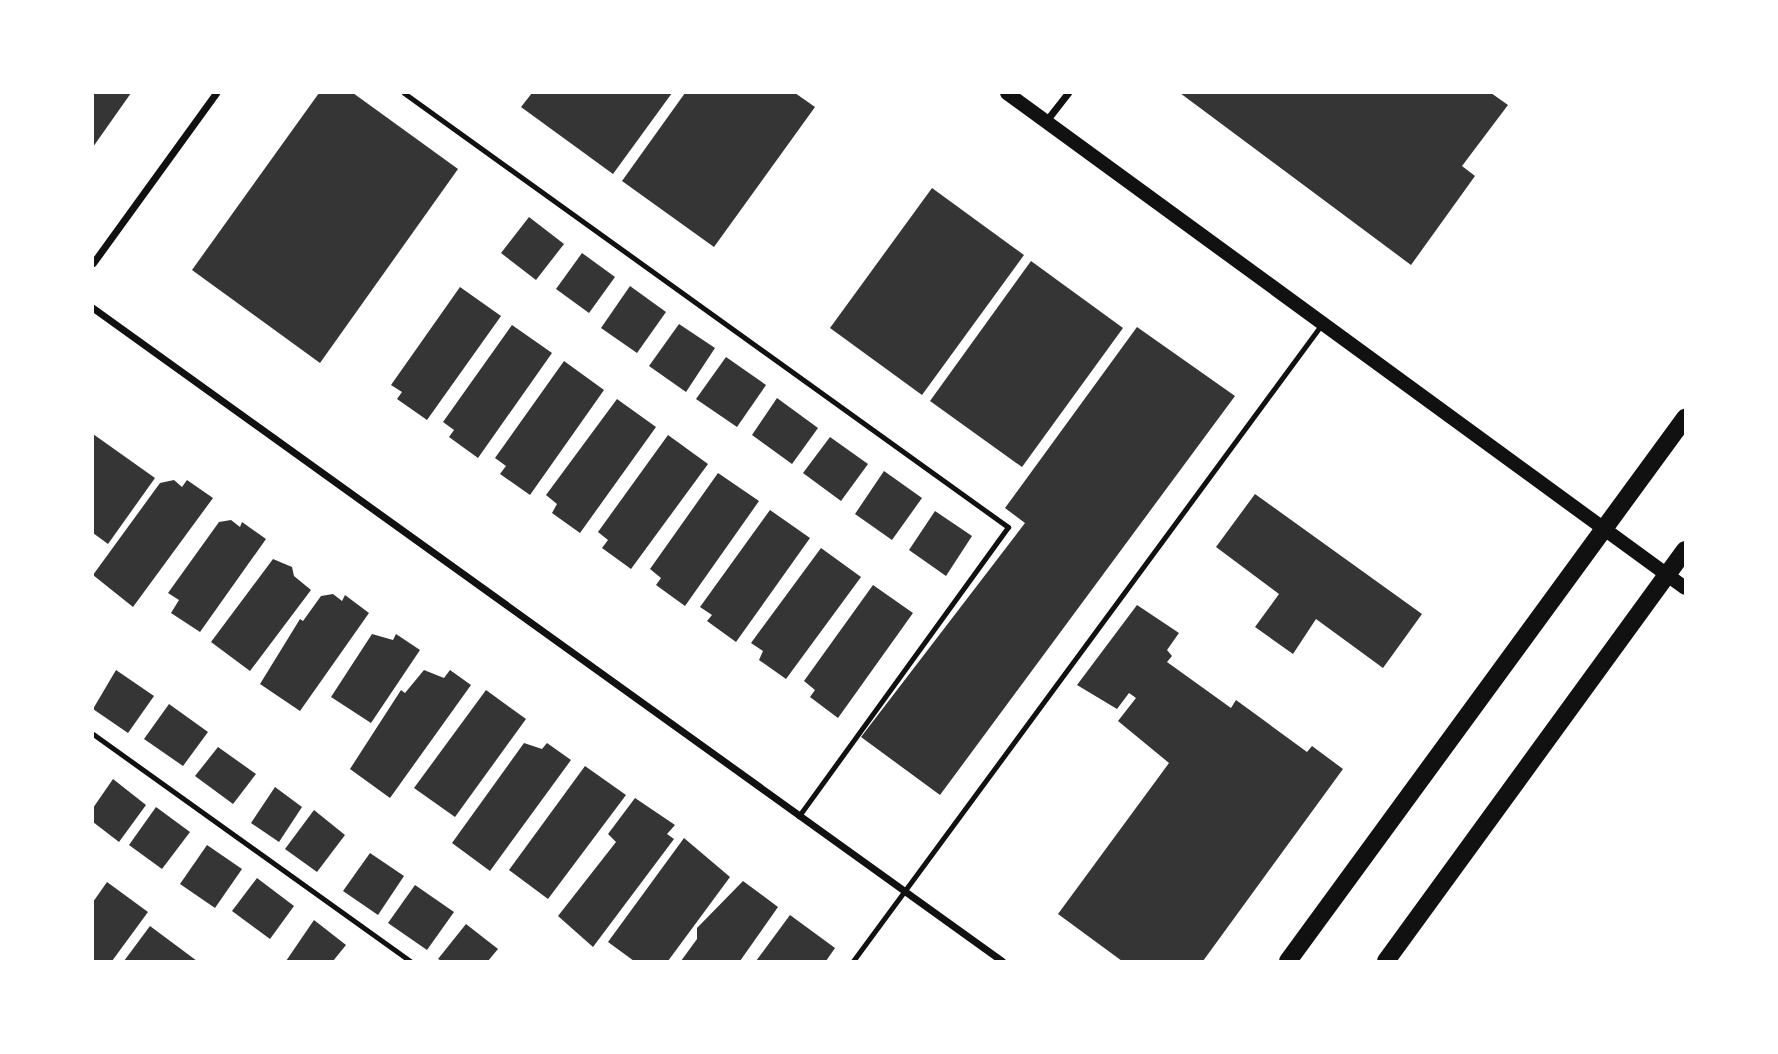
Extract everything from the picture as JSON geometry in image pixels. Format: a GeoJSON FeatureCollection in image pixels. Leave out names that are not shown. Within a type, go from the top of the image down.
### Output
{"type":"FeatureCollection","features":[{"type":"Feature","properties":{"kind":"main road"},"geometry":{"type":"LineString","coordinates":[[1007,93],[1685,588]]}},
{"type":"Feature","properties":{"kind":"main road"},"geometry":{"type":"LineString","coordinates":[[1288,961],[1685,418]]}},
{"type":"Feature","properties":{"kind":"main road"},"geometry":{"type":"LineString","coordinates":[[1386,961],[1685,550]]}},
{"type":"Feature","properties":{"kind":"street"},"geometry":{"type":"LineString","coordinates":[[93,263],[216,93]]}},
{"type":"Feature","properties":{"kind":"street"},"geometry":{"type":"LineString","coordinates":[[1046,121],[1068,93]]}},
{"type":"Feature","properties":{"kind":"street"},"geometry":{"type":"LineString","coordinates":[[93,308],[1002,961]]}},
{"type":"Feature","properties":{"kind":"lane"},"geometry":{"type":"LineString","coordinates":[[404,93],[1008,527],[799,816]]}},
{"type":"Feature","properties":{"kind":"lane"},"geometry":{"type":"LineString","coordinates":[[853,961],[1323,323]]}},
{"type":"Feature","properties":{"kind":"lane"},"geometry":{"type":"LineString","coordinates":[[93,734],[410,961]]}},
{"type":"Feature","properties":{"kind":"building"},"geometry":{"type":"Polygon","coordinates":[[[93,93],[131,93],[93,147],[93,93]]]}},
{"type":"Feature","properties":{"kind":"building"},"geometry":{"type":"Polygon","coordinates":[[[319,93],[353,93],[458,169],[320,363],[192,270],[319,93]]]}},
{"type":"Feature","properties":{"kind":"building"},"geometry":{"type":"Polygon","coordinates":[[[532,93],[672,93],[613,174],[521,107],[532,93]]]}},
{"type":"Feature","properties":{"kind":"building"},"geometry":{"type":"Polygon","coordinates":[[[685,93],[795,93],[815,107],[714,247],[622,181],[685,93]]]}},
{"type":"Feature","properties":{"kind":"building"},"geometry":{"type":"Polygon","coordinates":[[[1180,93],[1491,93],[1508,105],[1462,166],[1475,176],[1411,265],[1180,93]]]}},
{"type":"Feature","properties":{"kind":"building"},"geometry":{"type":"Polygon","coordinates":[[[932,188],[1024,255],[922,395],[830,328],[932,188]]]}},
{"type":"Feature","properties":{"kind":"building"},"geometry":{"type":"Polygon","coordinates":[[[529,217],[564,244],[536,280],[501,253],[529,217]]]}},
{"type":"Feature","properties":{"kind":"building"},"geometry":{"type":"Polygon","coordinates":[[[582,253],[615,277],[589,313],[556,289],[582,253]]]}},
{"type":"Feature","properties":{"kind":"building"},"geometry":{"type":"Polygon","coordinates":[[[1031,261],[1123,328],[1022,467],[930,401],[1031,261]]]}},
{"type":"Feature","properties":{"kind":"building"},"geometry":{"type":"Polygon","coordinates":[[[630,286],[666,312],[637,353],[601,328],[630,286]]]}},
{"type":"Feature","properties":{"kind":"building"},"geometry":{"type":"Polygon","coordinates":[[[460,287],[501,316],[427,420],[397,399],[402,392],[391,385],[460,287]]]}},
{"type":"Feature","properties":{"kind":"building"},"geometry":{"type":"Polygon","coordinates":[[[679,324],[715,348],[686,392],[649,366],[679,324]]]}},
{"type":"Feature","properties":{"kind":"building"},"geometry":{"type":"Polygon","coordinates":[[[512,325],[552,353],[478,458],[449,437],[454,430],[443,422],[512,325]]]}},
{"type":"Feature","properties":{"kind":"building"},"geometry":{"type":"Polygon","coordinates":[[[1137,327],[1235,396],[940,795],[861,737],[1025,523],[1005,508],[1137,327]]]}},
{"type":"Feature","properties":{"kind":"building"},"geometry":{"type":"Polygon","coordinates":[[[726,357],[766,385],[737,427],[696,399],[726,357]]]}},
{"type":"Feature","properties":{"kind":"building"},"geometry":{"type":"Polygon","coordinates":[[[564,361],[604,390],[530,495],[500,474],[506,466],[495,458],[564,361]]]}},
{"type":"Feature","properties":{"kind":"building"},"geometry":{"type":"Polygon","coordinates":[[[777,398],[818,428],[792,464],[752,435],[777,398]]]}},
{"type":"Feature","properties":{"kind":"building"},"geometry":{"type":"Polygon","coordinates":[[[617,399],[656,427],[580,533],[552,513],[557,504],[546,495],[617,399]]]}},
{"type":"Feature","properties":{"kind":"building"},"geometry":{"type":"Polygon","coordinates":[[[93,434],[155,478],[108,544],[93,533],[93,434]]]}},
{"type":"Feature","properties":{"kind":"building"},"geometry":{"type":"Polygon","coordinates":[[[668,435],[708,464],[631,569],[602,548],[608,540],[598,532],[668,435]]]}},
{"type":"Feature","properties":{"kind":"building"},"geometry":{"type":"Polygon","coordinates":[[[830,437],[868,464],[841,501],[803,473],[830,437]]]}},
{"type":"Feature","properties":{"kind":"building"},"geometry":{"type":"Polygon","coordinates":[[[884,471],[922,498],[892,540],[855,514],[884,471]]]}},
{"type":"Feature","properties":{"kind":"building"},"geometry":{"type":"Polygon","coordinates":[[[718,473],[759,501],[685,606],[656,585],[661,578],[650,569],[718,473]]]}},
{"type":"Feature","properties":{"kind":"building"},"geometry":{"type":"Polygon","coordinates":[[[174,480],[182,487],[187,480],[213,498],[133,607],[93,575],[160,483],[174,480]]]}},
{"type":"Feature","properties":{"kind":"building"},"geometry":{"type":"Polygon","coordinates":[[[1255,494],[1422,614],[1383,668],[1316,619],[1293,654],[1255,627],[1279,594],[1216,547],[1255,494]]]}},
{"type":"Feature","properties":{"kind":"building"},"geometry":{"type":"Polygon","coordinates":[[[770,510],[810,538],[736,642],[707,621],[712,615],[700,607],[770,510]]]}},
{"type":"Feature","properties":{"kind":"building"},"geometry":{"type":"Polygon","coordinates":[[[935,511],[972,536],[946,576],[909,550],[935,511]]]}},
{"type":"Feature","properties":{"kind":"building"},"geometry":{"type":"Polygon","coordinates":[[[231,520],[240,527],[242,522],[266,539],[200,632],[171,613],[179,600],[168,593],[219,522],[231,520]]]}},
{"type":"Feature","properties":{"kind":"building"},"geometry":{"type":"Polygon","coordinates":[[[821,548],[861,577],[786,679],[759,660],[763,651],[751,643],[821,548]]]}},
{"type":"Feature","properties":{"kind":"building"},"geometry":{"type":"Polygon","coordinates":[[[273,559],[292,567],[294,576],[311,590],[250,671],[211,642],[273,559]]]}},
{"type":"Feature","properties":{"kind":"building"},"geometry":{"type":"Polygon","coordinates":[[[873,585],[913,613],[838,718],[810,697],[815,690],[804,681],[873,585]]]}},
{"type":"Feature","properties":{"kind":"building"},"geometry":{"type":"Polygon","coordinates":[[[333,594],[342,601],[345,595],[369,613],[300,711],[260,684],[300,619],[303,621],[321,596],[333,594]]]}},
{"type":"Feature","properties":{"kind":"building"},"geometry":{"type":"Polygon","coordinates":[[[1137,605],[1179,633],[1167,650],[1172,656],[1167,662],[1231,708],[1236,700],[1307,752],[1312,746],[1343,769],[1203,961],[1122,961],[1058,914],[1169,763],[1118,721],[1136,698],[1129,693],[1117,709],[1077,685],[1137,605]]]}},
{"type":"Feature","properties":{"kind":"building"},"geometry":{"type":"Polygon","coordinates":[[[372,634],[393,640],[396,634],[420,650],[371,723],[331,697],[372,634]]]}},
{"type":"Feature","properties":{"kind":"building"},"geometry":{"type":"Polygon","coordinates":[[[116,670],[154,696],[128,733],[93,709],[116,670]]]}},
{"type":"Feature","properties":{"kind":"building"},"geometry":{"type":"Polygon","coordinates":[[[424,670],[444,678],[450,670],[471,685],[390,798],[350,769],[401,690],[405,693],[424,670]]]}},
{"type":"Feature","properties":{"kind":"building"},"geometry":{"type":"Polygon","coordinates":[[[486,690],[526,719],[455,817],[414,788],[486,690]]]}},
{"type":"Feature","properties":{"kind":"building"},"geometry":{"type":"Polygon","coordinates":[[[169,704],[208,732],[183,766],[144,739],[169,704]]]}},
{"type":"Feature","properties":{"kind":"building"},"geometry":{"type":"Polygon","coordinates":[[[524,743],[542,749],[547,743],[571,760],[490,871],[452,843],[524,743]]]}},
{"type":"Feature","properties":{"kind":"building"},"geometry":{"type":"Polygon","coordinates":[[[218,747],[256,774],[233,804],[195,776],[218,747]]]}},
{"type":"Feature","properties":{"kind":"building"},"geometry":{"type":"Polygon","coordinates":[[[585,766],[626,795],[548,899],[509,870],[585,766]]]}},
{"type":"Feature","properties":{"kind":"building"},"geometry":{"type":"Polygon","coordinates":[[[113,779],[146,805],[119,842],[93,822],[93,808],[113,779]]]}},
{"type":"Feature","properties":{"kind":"building"},"geometry":{"type":"Polygon","coordinates":[[[275,787],[302,807],[279,842],[251,823],[275,787]]]}},
{"type":"Feature","properties":{"kind":"building"},"geometry":{"type":"Polygon","coordinates":[[[635,798],[675,825],[667,834],[674,839],[593,947],[558,916],[616,842],[608,834],[635,798]]]}},
{"type":"Feature","properties":{"kind":"building"},"geometry":{"type":"Polygon","coordinates":[[[156,807],[190,832],[162,869],[129,845],[156,807]]]}},
{"type":"Feature","properties":{"kind":"building"},"geometry":{"type":"Polygon","coordinates":[[[314,810],[345,835],[317,872],[285,849],[314,810]]]}},
{"type":"Feature","properties":{"kind":"building"},"geometry":{"type":"Polygon","coordinates":[[[684,838],[730,877],[668,961],[634,961],[608,942],[684,838]]]}},
{"type":"Feature","properties":{"kind":"building"},"geometry":{"type":"Polygon","coordinates":[[[207,845],[242,869],[215,908],[180,884],[207,845]]]}},
{"type":"Feature","properties":{"kind":"building"},"geometry":{"type":"Polygon","coordinates":[[[370,853],[404,876],[378,915],[343,891],[370,853]]]}},
{"type":"Feature","properties":{"kind":"building"},"geometry":{"type":"Polygon","coordinates":[[[257,878],[294,906],[270,939],[232,911],[257,878]]]}},
{"type":"Feature","properties":{"kind":"building"},"geometry":{"type":"Polygon","coordinates":[[[743,881],[778,907],[740,961],[681,961],[697,939],[697,928],[743,881]]]}},
{"type":"Feature","properties":{"kind":"building"},"geometry":{"type":"Polygon","coordinates":[[[107,882],[148,912],[112,961],[93,961],[93,902],[107,882]]]}},
{"type":"Feature","properties":{"kind":"building"},"geometry":{"type":"Polygon","coordinates":[[[415,885],[454,912],[427,950],[388,923],[415,885]]]}},
{"type":"Feature","properties":{"kind":"building"},"geometry":{"type":"Polygon","coordinates":[[[790,915],[835,948],[826,961],[756,961],[790,915]]]}},
{"type":"Feature","properties":{"kind":"building"},"geometry":{"type":"Polygon","coordinates":[[[314,920],[346,945],[333,961],[286,961],[314,920]]]}},
{"type":"Feature","properties":{"kind":"building"},"geometry":{"type":"Polygon","coordinates":[[[466,924],[498,949],[488,961],[438,959],[466,924]]]}},
{"type":"Feature","properties":{"kind":"building"},"geometry":{"type":"Polygon","coordinates":[[[150,926],[197,961],[124,961],[150,926]]]}}]}
